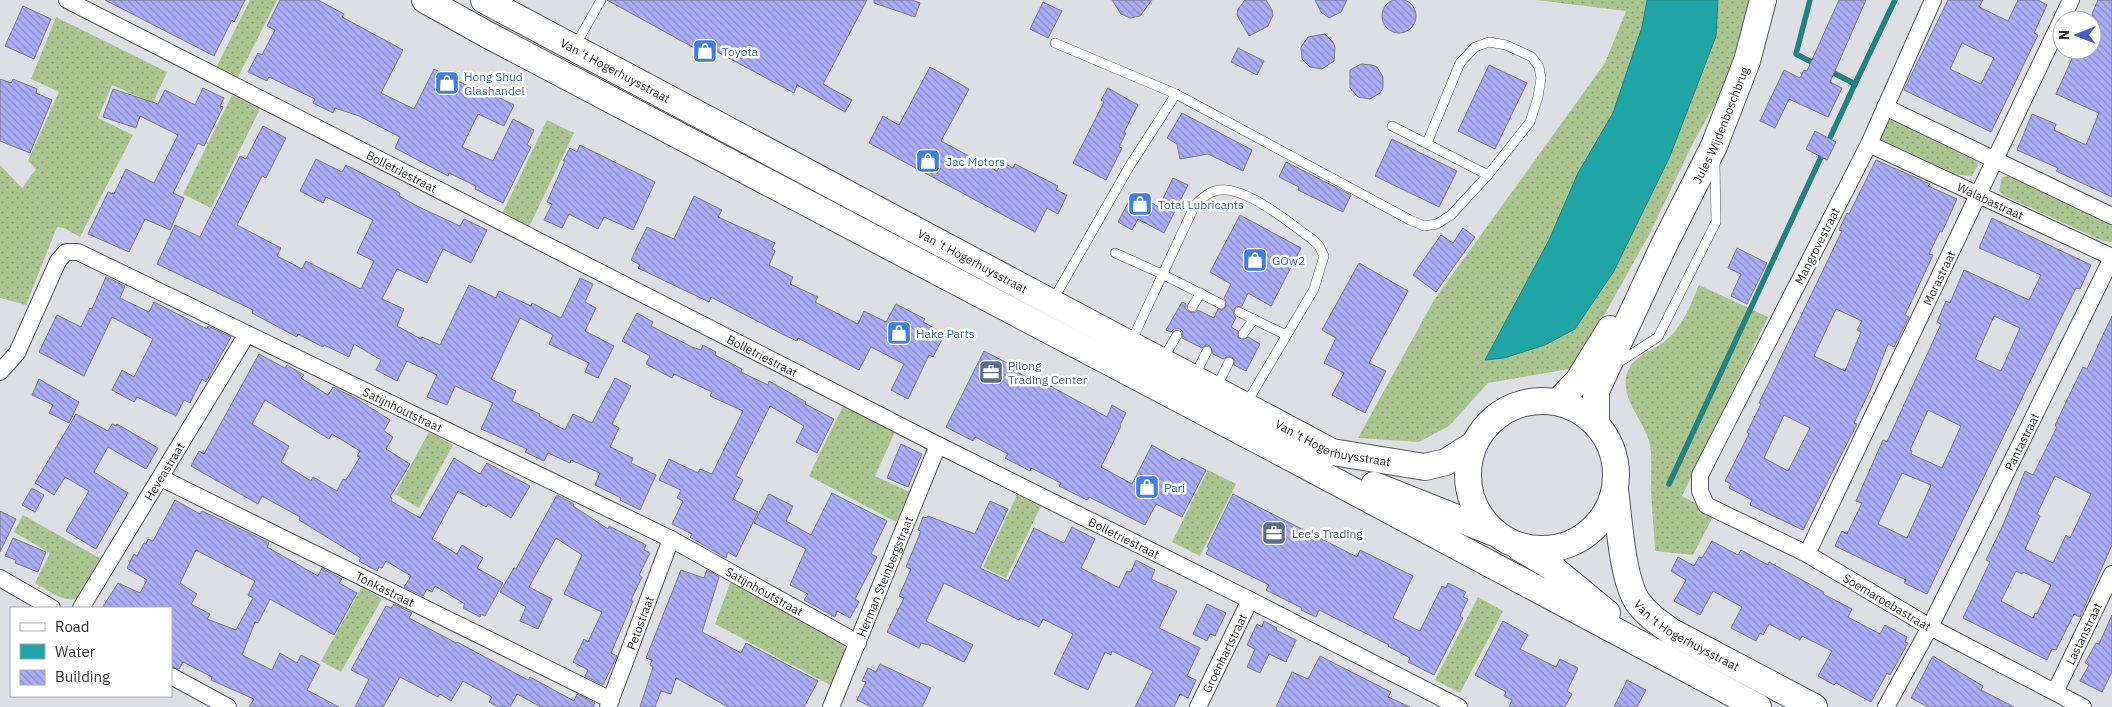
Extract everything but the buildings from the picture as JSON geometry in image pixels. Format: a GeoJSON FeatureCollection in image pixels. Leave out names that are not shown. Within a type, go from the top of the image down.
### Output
{"type":"FeatureCollection","features":[{"type":"Feature","properties":{"kind":"main road","name":"Van 't Hogerhuysstraat"},"geometry":{"type":"LineString","coordinates":[[426,0],[488,35],[1299,462],[1758,707]]}},
{"type":"Feature","properties":{"kind":"main road","name":"Van 't Hogerhuysstraat"},"geometry":{"type":"LineString","coordinates":[[484,0],[1244,407],[1332,452],[1425,466],[1446,462],[1473,445]]}},
{"type":"Feature","properties":{"kind":"main road","name":"Jules Wijdenboschbrug"},"geometry":{"type":"LineString","coordinates":[[1596,423],[1596,391],[1664,245],[1714,146],[1747,61],[1762,0]]}},
{"type":"Feature","properties":{"kind":"main road","name":"Jules Wijdenboschbrug"},"geometry":{"type":"LineString","coordinates":[[1558,402],[1578,381],[1664,245]]}},
{"type":"Feature","properties":{"kind":"main road"},"geometry":{"type":"LineString","coordinates":[[1536,400],[1558,402],[1579,409],[1596,423],[1607,438],[1614,454],[1615,490],[1607,511],[1594,529],[1575,542],[1553,548],[1531,548],[1501,537],[1478,510],[1471,492],[1468,474],[1473,445],[1495,417],[1514,406],[1536,400]]}},
{"type":"Feature","properties":{"kind":"main road","name":"Van 't Hogerhuysstraat"},"geometry":{"type":"LineString","coordinates":[[1299,462],[1370,484],[1501,537],[1550,566],[1648,647]]}},
{"type":"Feature","properties":{"kind":"main road","name":"Van 't Hogerhuysstraat"},"geometry":{"type":"LineString","coordinates":[[1615,490],[1625,564],[1636,600],[1652,617],[1672,632],[1814,707]]}},
{"type":"Feature","properties":{"kind":"street","name":"Bolletriestraat"},"geometry":{"type":"LineString","coordinates":[[67,0],[938,445],[1250,600],[1459,707]]}},
{"type":"Feature","properties":{"kind":"street","name":"Mangrovestraat"},"geometry":{"type":"LineString","coordinates":[[1700,491],[1700,475],[1869,144],[1933,0]]}},
{"type":"Feature","properties":{"kind":"street","name":"Morastraat"},"geometry":{"type":"LineString","coordinates":[[1807,554],[2070,0]]}},
{"type":"Feature","properties":{"kind":"street"},"geometry":{"type":"LineString","coordinates":[[1885,107],[2112,216]]}},
{"type":"Feature","properties":{"kind":"street","name":"Walabastraat"},"geometry":{"type":"LineString","coordinates":[[1869,144],[2112,257]]}},
{"type":"Feature","properties":{"kind":"street","name":"Satijnhoutstraat"},"geometry":{"type":"LineString","coordinates":[[0,372],[17,353],[58,261],[66,252],[78,252],[671,539],[858,643]]}},
{"type":"Feature","properties":{"kind":"street","name":"Pantastraat"},"geometry":{"type":"LineString","coordinates":[[1886,707],[1930,627],[2112,257]]}},
{"type":"Feature","properties":{"kind":"street","name":"Heveastraat"},"geometry":{"type":"LineString","coordinates":[[82,607],[247,334]]}},
{"type":"Feature","properties":{"kind":"street","name":"Herman Steinbergstraat"},"geometry":{"type":"LineString","coordinates":[[831,707],[938,445]]}},
{"type":"Feature","properties":{"kind":"street","name":"Tonkastraat"},"geometry":{"type":"LineString","coordinates":[[161,478],[609,703]]}},
{"type":"Feature","properties":{"kind":"street","name":"Soemaroebastraat"},"geometry":{"type":"LineString","coordinates":[[1700,491],[1706,505],[1807,554],[1930,627],[2083,707]]}},
{"type":"Feature","properties":{"kind":"street","name":"Petostraat"},"geometry":{"type":"LineString","coordinates":[[609,703],[671,539]]}},
{"type":"Feature","properties":{"kind":"street","name":"Lastanstraat"},"geometry":{"type":"LineString","coordinates":[[2055,692],[2112,574]]}},
{"type":"Feature","properties":{"kind":"street"},"geometry":{"type":"LineString","coordinates":[[0,578],[50,607]]}},
{"type":"Feature","properties":{"kind":"street","name":"Groenhartstraat"},"geometry":{"type":"LineString","coordinates":[[1198,707],[1250,600]]}},
{"type":"Feature","properties":{"kind":"street"},"geometry":{"type":"LineString","coordinates":[[172,677],[228,707]]}},
{"type":"Feature","properties":{"kind":"lane"},"geometry":{"type":"LineString","coordinates":[[574,49],[601,0]]}},
{"type":"Feature","properties":{"kind":"lane"},"geometry":{"type":"LineString","coordinates":[[1055,43],[1176,94],[1424,226],[1437,224],[1451,215],[1488,175],[1530,122],[1538,97],[1541,78],[1539,66],[1532,57],[1506,45],[1489,42],[1475,47],[1460,63],[1427,143]]}},
{"type":"Feature","properties":{"kind":"lane"},"geometry":{"type":"LineString","coordinates":[[1051,302],[1129,167],[1176,94]]}},
{"type":"Feature","properties":{"kind":"lane"},"geometry":{"type":"LineString","coordinates":[[1392,126],[1488,175]]}},
{"type":"Feature","properties":{"kind":"lane"},"geometry":{"type":"LineString","coordinates":[[1607,369],[1658,338],[1716,222],[1714,146]]}},
{"type":"Feature","properties":{"kind":"lane"},"geometry":{"type":"LineString","coordinates":[[1130,345],[1195,205],[1211,192],[1231,189],[1251,198],[1312,240],[1319,246],[1324,256],[1314,289],[1244,407]]}},
{"type":"Feature","properties":{"kind":"lane"},"geometry":{"type":"LineString","coordinates":[[1115,253],[1221,304]]}},
{"type":"Feature","properties":{"kind":"lane"},"geometry":{"type":"LineString","coordinates":[[1192,307],[1201,293]]}},
{"type":"Feature","properties":{"kind":"lane"},"geometry":{"type":"LineString","coordinates":[[1239,312],[1286,335]]}},
{"type":"Feature","properties":{"kind":"lane"},"geometry":{"type":"LineString","coordinates":[[1243,334],[1254,319]]}},
{"type":"Feature","properties":{"kind":"lane"},"geometry":{"type":"LineString","coordinates":[[1161,362],[1177,335]]}},
{"type":"Feature","properties":{"kind":"lane"},"geometry":{"type":"LineString","coordinates":[[1204,385],[1207,351]]}},
{"type":"Feature","properties":{"kind":"lane"},"geometry":{"type":"LineString","coordinates":[[1204,385],[1228,362]]}},
{"type":"Feature","properties":{"kind":"green space"},"geometry":{"type":"Polygon","coordinates":[[[250,0],[277,0],[236,81],[215,70],[250,0]]]}},
{"type":"Feature","properties":{"kind":"green space"},"geometry":{"type":"Polygon","coordinates":[[[1536,0],[1751,0],[1723,90],[1693,143],[1650,233],[1597,328],[1569,369],[1488,383],[1449,426],[1419,442],[1358,438],[1434,300],[1605,63],[1626,11],[1536,0]]]}},
{"type":"Feature","properties":{"kind":"green space"},"geometry":{"type":"Polygon","coordinates":[[[56,17],[167,72],[153,103],[112,85],[98,118],[133,135],[80,237],[64,228],[57,227],[26,305],[0,298],[0,165],[22,188],[36,169],[28,161],[59,92],[31,79],[56,17]]]}},
{"type":"Feature","properties":{"kind":"green space"},"geometry":{"type":"Polygon","coordinates":[[[232,95],[260,109],[211,208],[183,194],[232,95]]]}},
{"type":"Feature","properties":{"kind":"green space"},"geometry":{"type":"Polygon","coordinates":[[[1890,116],[1975,158],[1978,165],[1972,176],[1958,175],[1880,139],[1890,116]]]}},
{"type":"Feature","properties":{"kind":"green space"},"geometry":{"type":"Polygon","coordinates":[[[547,120],[574,133],[529,227],[502,214],[547,120]]]}},
{"type":"Feature","properties":{"kind":"green space"},"geometry":{"type":"Polygon","coordinates":[[[2008,176],[2109,222],[2112,225],[2112,241],[2103,241],[2005,196],[1999,191],[2002,177],[2008,176]]]}},
{"type":"Feature","properties":{"kind":"green space"},"geometry":{"type":"Polygon","coordinates":[[[1699,285],[1768,317],[1682,496],[1715,513],[1693,555],[1655,551],[1650,445],[1643,426],[1628,397],[1626,377],[1633,363],[1664,342],[1676,330],[1685,316],[1699,285]]]}},
{"type":"Feature","properties":{"kind":"green space"},"geometry":{"type":"Polygon","coordinates":[[[843,406],[895,432],[875,476],[910,492],[896,522],[809,476],[843,406]]]}},
{"type":"Feature","properties":{"kind":"green space"},"geometry":{"type":"Polygon","coordinates":[[[429,432],[453,445],[419,508],[395,494],[429,432]]]}},
{"type":"Feature","properties":{"kind":"green space"},"geometry":{"type":"Polygon","coordinates":[[[1208,470],[1236,484],[1200,556],[1172,542],[1208,470]]]}},
{"type":"Feature","properties":{"kind":"green space"},"geometry":{"type":"Polygon","coordinates":[[[1019,491],[1043,502],[1006,578],[983,567],[1019,491]]]}},
{"type":"Feature","properties":{"kind":"green space"},"geometry":{"type":"Polygon","coordinates":[[[23,515],[103,560],[79,598],[62,598],[35,583],[50,553],[14,532],[23,515]]]}},
{"type":"Feature","properties":{"kind":"green space"},"geometry":{"type":"Polygon","coordinates":[[[732,578],[844,641],[845,653],[832,686],[715,624],[732,578]]]}},
{"type":"Feature","properties":{"kind":"green space"},"geometry":{"type":"Polygon","coordinates":[[[362,587],[382,599],[341,672],[321,661],[362,587]]]}},
{"type":"Feature","properties":{"kind":"green space"},"geometry":{"type":"Polygon","coordinates":[[[1478,597],[1503,611],[1460,693],[1435,680],[1478,597]]]}},
{"type":"Feature","properties":{"kind":"water"},"geometry":{"type":"Polygon","coordinates":[[[1647,0],[1718,0],[1716,36],[1670,156],[1614,271],[1575,329],[1545,345],[1504,358],[1485,360],[1549,240],[1578,173],[1613,113],[1642,27],[1647,0]]]}},
{"type":"Feature","properties":{"kind":"waterway"},"geometry":{"type":"LineString","coordinates":[[1810,0],[1796,54],[1817,65]]}},
{"type":"Feature","properties":{"kind":"waterway"},"geometry":{"type":"LineString","coordinates":[[1828,70],[1855,84],[1895,0]]}},
{"type":"Feature","properties":{"kind":"waterway"},"geometry":{"type":"LineString","coordinates":[[1669,484],[1855,84]]}},
{"type":"Feature","properties":{"kind":"place","name":"Toyota"},"geometry":{"type":"Point","coordinates":[705,51]}},
{"type":"Feature","properties":{"kind":"place","name":"Hong Shud Glashandel"},"geometry":{"type":"Point","coordinates":[447,83]}},
{"type":"Feature","properties":{"kind":"place","name":"Jac Motors"},"geometry":{"type":"Point","coordinates":[928,161]}},
{"type":"Feature","properties":{"kind":"place","name":"Total Lubricants"},"geometry":{"type":"Point","coordinates":[1140,204]}},
{"type":"Feature","properties":{"kind":"place","name":"GOw2"},"geometry":{"type":"Point","coordinates":[1255,260]}},
{"type":"Feature","properties":{"kind":"place","name":"Hake Parts"},"geometry":{"type":"Point","coordinates":[899,333]}},
{"type":"Feature","properties":{"kind":"place","name":"Pilong Trading Center"},"geometry":{"type":"Point","coordinates":[991,372]}},
{"type":"Feature","properties":{"kind":"place","name":"Pari"},"geometry":{"type":"Point","coordinates":[1147,487]}},
{"type":"Feature","properties":{"kind":"place","name":"Lee's Trading"},"geometry":{"type":"Point","coordinates":[1274,533]}}]}
